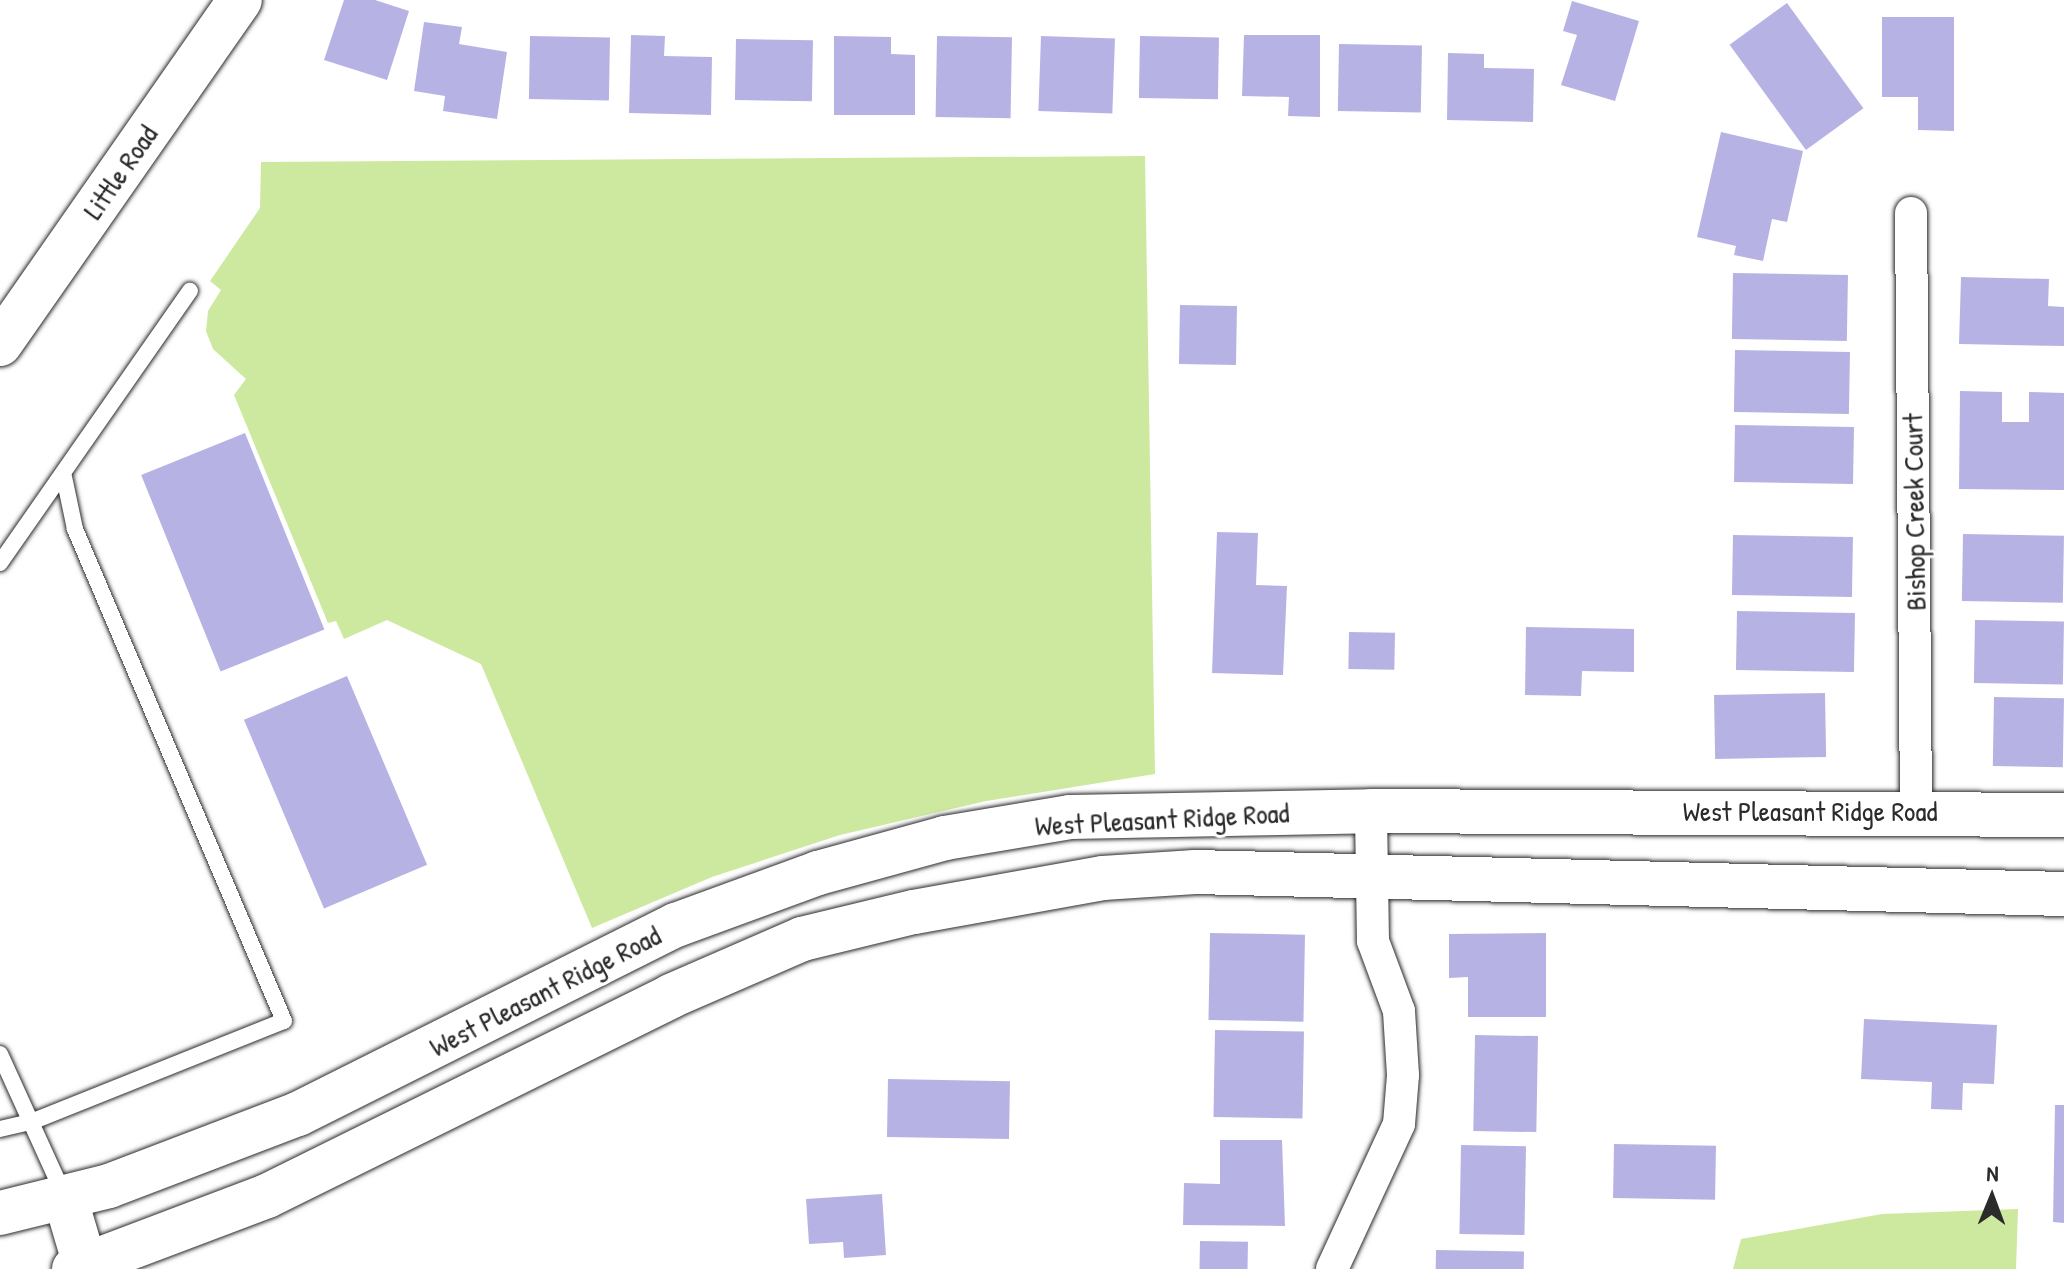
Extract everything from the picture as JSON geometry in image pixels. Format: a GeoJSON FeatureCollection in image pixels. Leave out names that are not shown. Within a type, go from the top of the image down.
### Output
{"type":"FeatureCollection","features":[{"type":"Feature","properties":{"kind":"main road","name":"Little Road"},"geometry":{"type":"LineString","coordinates":[[0,344],[229,8]]}},
{"type":"Feature","properties":{"kind":"main road","name":"West Pleasant Ridge Road"},"geometry":{"type":"LineString","coordinates":[[0,1213],[109,1186],[298,1114],[676,925],[818,873],[945,838],[1070,817],[1371,811],[1916,811],[2064,815]]}},
{"type":"Feature","properties":{"kind":"main road","name":"West Pleasant Ridge Road"},"geometry":{"type":"LineString","coordinates":[[80,1267],[267,1196],[671,996],[802,939],[914,912],[1103,878],[1195,872],[1370,879],[1712,882],[2064,894]]}},
{"type":"Feature","properties":{"kind":"main road"},"geometry":{"type":"LineString","coordinates":[[65,1197],[80,1267]]}},
{"type":"Feature","properties":{"kind":"street","name":"Bishop Creek Court"},"geometry":{"type":"LineString","coordinates":[[1911,213],[1916,811]]}},
{"type":"Feature","properties":{"kind":"street"},"geometry":{"type":"LineString","coordinates":[[1332,1269],[1378,1178],[1400,1112],[1399,1011],[1373,941],[1371,811]]}},
{"type":"Feature","properties":{"kind":"lane"},"geometry":{"type":"LineString","coordinates":[[0,563],[64,477],[190,291]]}},
{"type":"Feature","properties":{"kind":"lane"},"geometry":{"type":"LineString","coordinates":[[0,1129],[31,1122],[284,1021],[75,529],[64,477]]}},
{"type":"Feature","properties":{"kind":"lane"},"geometry":{"type":"LineString","coordinates":[[0,1054],[65,1197]]}},
{"type":"Feature","properties":{"kind":"green space"},"geometry":{"type":"Polygon","coordinates":[[[1145,156],[1155,774],[986,801],[840,835],[712,877],[592,928],[481,664],[387,620],[344,639],[336,621],[328,623],[234,395],[246,379],[213,349],[206,331],[208,311],[221,290],[210,281],[260,208],[261,162],[1145,156]]]}},
{"type":"Feature","properties":{"kind":"green space"},"geometry":{"type":"Polygon","coordinates":[[[2018,1209],[2016,1269],[1733,1269],[1741,1239],[1882,1214],[2018,1209]]]}},
{"type":"Feature","properties":{"kind":"building"},"geometry":{"type":"Polygon","coordinates":[[[344,0],[375,0],[409,11],[387,80],[324,60],[344,0]]]}},
{"type":"Feature","properties":{"kind":"building"},"geometry":{"type":"Polygon","coordinates":[[[1572,1],[1639,21],[1615,101],[1561,85],[1577,35],[1563,31],[1572,1]]]}},
{"type":"Feature","properties":{"kind":"building"},"geometry":{"type":"Polygon","coordinates":[[[1787,3],[1863,108],[1806,150],[1730,45],[1787,3]]]}},
{"type":"Feature","properties":{"kind":"building"},"geometry":{"type":"Polygon","coordinates":[[[1882,17],[1954,17],[1954,131],[1918,130],[1918,97],[1882,97],[1882,17]]]}},
{"type":"Feature","properties":{"kind":"building"},"geometry":{"type":"Polygon","coordinates":[[[424,22],[462,27],[459,44],[507,52],[497,119],[443,111],[445,96],[414,91],[424,22]]]}},
{"type":"Feature","properties":{"kind":"building"},"geometry":{"type":"Polygon","coordinates":[[[631,35],[665,36],[664,56],[712,57],[711,115],[629,113],[631,35]]]}},
{"type":"Feature","properties":{"kind":"building"},"geometry":{"type":"Polygon","coordinates":[[[1244,35],[1320,35],[1320,117],[1288,116],[1289,97],[1242,96],[1244,35]]]}},
{"type":"Feature","properties":{"kind":"building"},"geometry":{"type":"Polygon","coordinates":[[[530,36],[610,37],[609,100],[529,99],[530,36]]]}},
{"type":"Feature","properties":{"kind":"building"},"geometry":{"type":"Polygon","coordinates":[[[834,36],[891,37],[891,54],[915,55],[915,115],[834,115],[834,36]]]}},
{"type":"Feature","properties":{"kind":"building"},"geometry":{"type":"Polygon","coordinates":[[[937,36],[1012,37],[1011,118],[936,117],[937,36]]]}},
{"type":"Feature","properties":{"kind":"building"},"geometry":{"type":"Polygon","coordinates":[[[1041,36],[1115,39],[1112,114],[1038,111],[1041,36]]]}},
{"type":"Feature","properties":{"kind":"building"},"geometry":{"type":"Polygon","coordinates":[[[1140,36],[1219,37],[1218,99],[1139,98],[1140,36]]]}},
{"type":"Feature","properties":{"kind":"building"},"geometry":{"type":"Polygon","coordinates":[[[736,39],[813,40],[812,101],[735,100],[736,39]]]}},
{"type":"Feature","properties":{"kind":"building"},"geometry":{"type":"Polygon","coordinates":[[[1339,44],[1422,45],[1421,112],[1338,111],[1339,44]]]}},
{"type":"Feature","properties":{"kind":"building"},"geometry":{"type":"Polygon","coordinates":[[[1448,53],[1484,54],[1484,68],[1534,69],[1533,122],[1447,120],[1448,53]]]}},
{"type":"Feature","properties":{"kind":"building"},"geometry":{"type":"Polygon","coordinates":[[[1721,132],[1803,151],[1787,222],[1772,219],[1763,261],[1734,255],[1736,246],[1697,237],[1721,132]]]}},
{"type":"Feature","properties":{"kind":"building"},"geometry":{"type":"Polygon","coordinates":[[[1733,273],[1848,275],[1847,341],[1732,339],[1733,273]]]}},
{"type":"Feature","properties":{"kind":"building"},"geometry":{"type":"Polygon","coordinates":[[[1961,277],[2049,279],[2048,306],[2064,307],[2064,346],[1959,344],[1961,277]]]}},
{"type":"Feature","properties":{"kind":"building"},"geometry":{"type":"Polygon","coordinates":[[[1180,305],[1237,306],[1236,365],[1179,364],[1180,305]]]}},
{"type":"Feature","properties":{"kind":"building"},"geometry":{"type":"Polygon","coordinates":[[[1735,350],[1850,352],[1849,414],[1734,412],[1735,350]]]}},
{"type":"Feature","properties":{"kind":"building"},"geometry":{"type":"Polygon","coordinates":[[[1960,391],[2002,392],[2002,422],[2029,422],[2029,392],[2064,393],[2064,490],[1959,489],[1960,391]]]}},
{"type":"Feature","properties":{"kind":"building"},"geometry":{"type":"Polygon","coordinates":[[[1735,425],[1854,427],[1853,484],[1734,482],[1735,425]]]}},
{"type":"Feature","properties":{"kind":"building"},"geometry":{"type":"Polygon","coordinates":[[[245,433],[324,630],[221,672],[141,475],[245,433]]]}},
{"type":"Feature","properties":{"kind":"building"},"geometry":{"type":"Polygon","coordinates":[[[1217,532],[1258,533],[1256,585],[1287,586],[1283,675],[1212,673],[1217,532]]]}},
{"type":"Feature","properties":{"kind":"building"},"geometry":{"type":"Polygon","coordinates":[[[1963,534],[2064,536],[2063,603],[1962,601],[1963,534]]]}},
{"type":"Feature","properties":{"kind":"building"},"geometry":{"type":"Polygon","coordinates":[[[1733,535],[1853,537],[1852,597],[1732,595],[1733,535]]]}},
{"type":"Feature","properties":{"kind":"building"},"geometry":{"type":"Polygon","coordinates":[[[1737,611],[1855,613],[1854,672],[1736,670],[1737,611]]]}},
{"type":"Feature","properties":{"kind":"building"},"geometry":{"type":"Polygon","coordinates":[[[1975,620],[2064,622],[2063,685],[1974,683],[1975,620]]]}},
{"type":"Feature","properties":{"kind":"building"},"geometry":{"type":"Polygon","coordinates":[[[1526,627],[1634,629],[1634,672],[1582,671],[1581,696],[1525,695],[1526,627]]]}},
{"type":"Feature","properties":{"kind":"building"},"geometry":{"type":"Polygon","coordinates":[[[1349,632],[1395,633],[1394,670],[1348,669],[1349,632]]]}},
{"type":"Feature","properties":{"kind":"building"},"geometry":{"type":"Polygon","coordinates":[[[347,676],[427,865],[324,908],[244,720],[347,676]]]}},
{"type":"Feature","properties":{"kind":"building"},"geometry":{"type":"Polygon","coordinates":[[[1825,693],[1826,757],[1715,759],[1714,695],[1825,693]]]}},
{"type":"Feature","properties":{"kind":"building"},"geometry":{"type":"Polygon","coordinates":[[[1994,697],[2064,698],[2063,767],[1993,766],[1994,697]]]}},
{"type":"Feature","properties":{"kind":"building"},"geometry":{"type":"Polygon","coordinates":[[[1210,933],[1305,935],[1303,1022],[1208,1020],[1210,933]]]}},
{"type":"Feature","properties":{"kind":"building"},"geometry":{"type":"Polygon","coordinates":[[[1546,933],[1546,1017],[1468,1017],[1468,977],[1449,978],[1449,934],[1546,933]]]}},
{"type":"Feature","properties":{"kind":"building"},"geometry":{"type":"Polygon","coordinates":[[[1864,1019],[1997,1025],[1994,1084],[1963,1083],[1962,1110],[1931,1109],[1932,1082],[1861,1079],[1864,1019]]]}},
{"type":"Feature","properties":{"kind":"building"},"geometry":{"type":"Polygon","coordinates":[[[1215,1030],[1304,1032],[1302,1119],[1213,1117],[1215,1030]]]}},
{"type":"Feature","properties":{"kind":"building"},"geometry":{"type":"Polygon","coordinates":[[[1475,1035],[1538,1036],[1536,1132],[1473,1131],[1475,1035]]]}},
{"type":"Feature","properties":{"kind":"building"},"geometry":{"type":"Polygon","coordinates":[[[888,1079],[1010,1081],[1009,1139],[887,1137],[888,1079]]]}},
{"type":"Feature","properties":{"kind":"building"},"geometry":{"type":"Polygon","coordinates":[[[2055,1105],[2064,1105],[2064,1223],[2053,1222],[2055,1105]]]}},
{"type":"Feature","properties":{"kind":"building"},"geometry":{"type":"Polygon","coordinates":[[[1220,1140],[1282,1140],[1285,1226],[1183,1225],[1184,1183],[1220,1184],[1220,1140]]]}},
{"type":"Feature","properties":{"kind":"building"},"geometry":{"type":"Polygon","coordinates":[[[1614,1144],[1716,1146],[1715,1200],[1613,1198],[1614,1144]]]}},
{"type":"Feature","properties":{"kind":"building"},"geometry":{"type":"Polygon","coordinates":[[[1461,1145],[1526,1146],[1524,1235],[1459,1234],[1461,1145]]]}},
{"type":"Feature","properties":{"kind":"building"},"geometry":{"type":"Polygon","coordinates":[[[882,1194],[886,1255],[844,1258],[843,1242],[809,1244],[806,1199],[882,1194]]]}},
{"type":"Feature","properties":{"kind":"building"},"geometry":{"type":"Polygon","coordinates":[[[1200,1241],[1248,1242],[1248,1269],[1200,1269],[1200,1241]]]}},
{"type":"Feature","properties":{"kind":"building"},"geometry":{"type":"Polygon","coordinates":[[[1436,1250],[1524,1252],[1524,1269],[1436,1269],[1436,1250]]]}}]}
